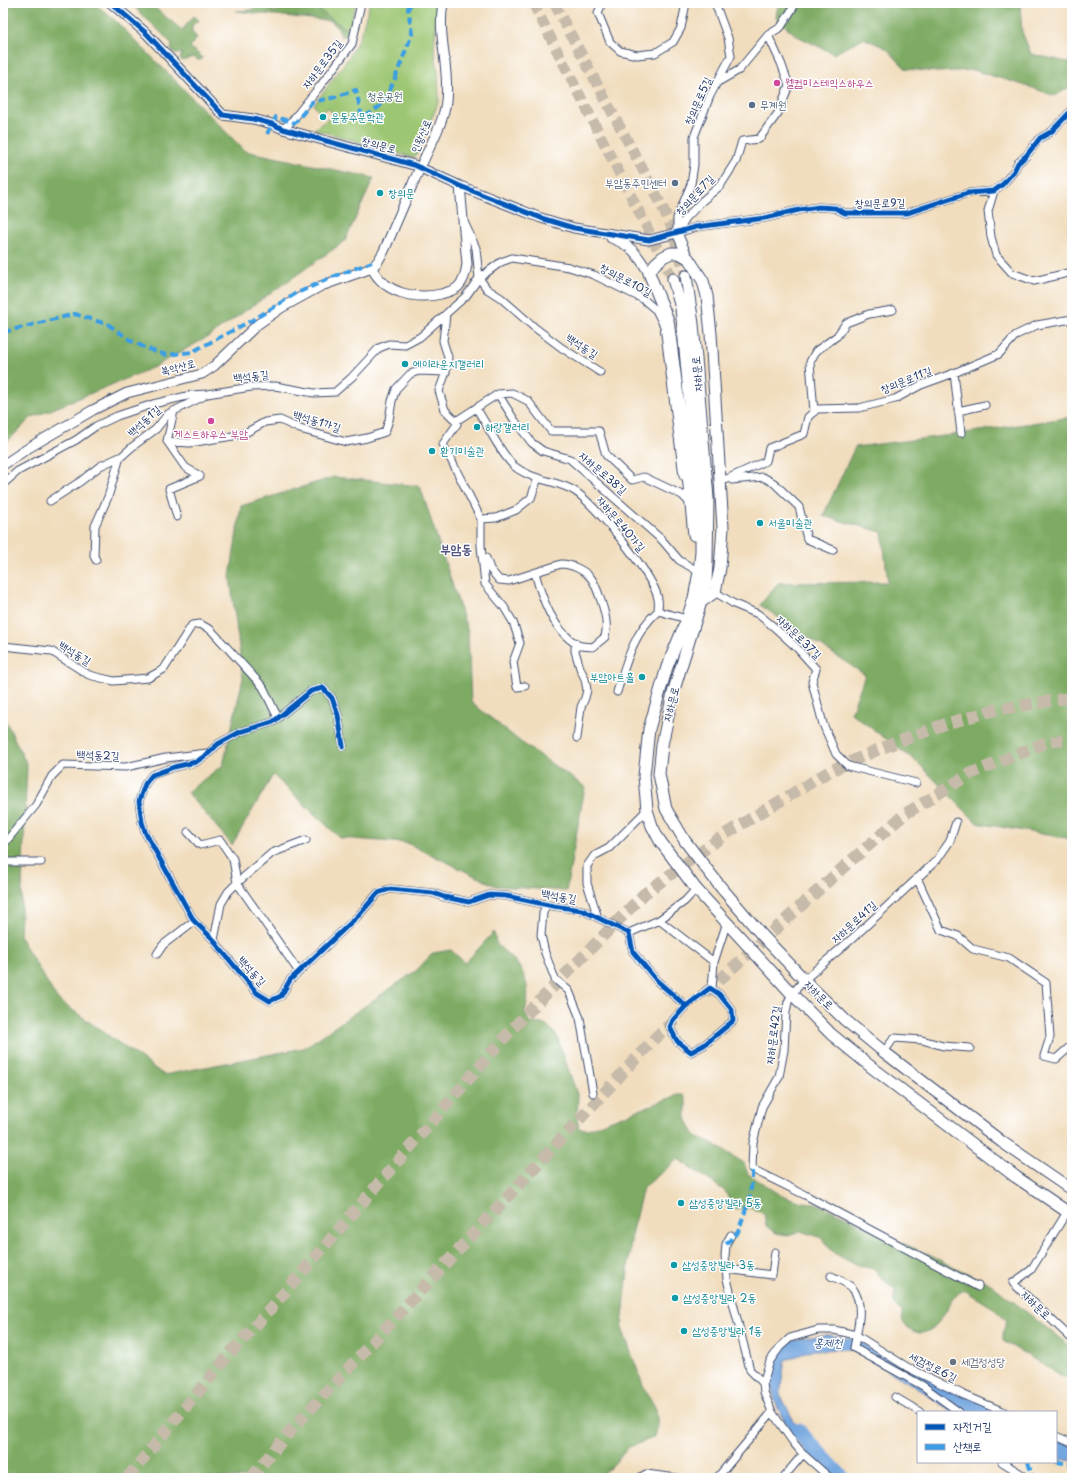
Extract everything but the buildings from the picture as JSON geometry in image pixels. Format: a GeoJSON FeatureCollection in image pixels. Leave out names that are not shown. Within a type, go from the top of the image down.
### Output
{"type":"FeatureCollection","features":[{"type":"Feature","properties":{"kind":"main road"},"geometry":{"type":"LineString","coordinates":[[701,551],[694,537],[668,320],[649,273],[655,264],[663,257],[671,253],[679,253],[688,258],[703,281],[707,296],[711,334],[723,482],[723,528],[720,568],[715,592],[701,602]]}},
{"type":"Feature","properties":{"kind":"main road","name":"자하문로"},"geometry":{"type":"LineString","coordinates":[[686,276],[693,324],[708,498],[707,562],[706,582],[673,693],[662,746],[659,774],[666,809],[685,841],[719,885],[761,934],[804,980],[845,1020],[884,1052],[1002,1142],[1072,1190]]}},
{"type":"Feature","properties":{"kind":"main road","name":"자하문로"},"geometry":{"type":"LineString","coordinates":[[673,279],[681,308],[696,463],[701,551],[694,598],[667,667],[649,730],[645,753],[644,776],[647,810],[652,826],[660,841],[696,889],[792,994],[831,1034],[870,1066],[1016,1177],[1069,1214]]}},
{"type":"Feature","properties":{"kind":"street","name":"창의문로"},"geometry":{"type":"LineString","coordinates":[[111,3],[146,33],[223,115],[253,119],[272,124],[283,129],[414,165],[460,186],[541,218],[574,228],[649,240],[677,233]]}},
{"type":"Feature","properties":{"kind":"street","name":"자하문로35길"},"geometry":{"type":"LineString","coordinates":[[283,129],[291,122],[352,44],[361,3]]}},
{"type":"Feature","properties":{"kind":"street","name":"인왕산로"},"geometry":{"type":"LineString","coordinates":[[372,268],[384,251],[441,122],[446,101],[446,82],[441,37],[443,3]]}},
{"type":"Feature","properties":{"kind":"street"},"geometry":{"type":"LineString","coordinates":[[602,3],[598,13],[610,42],[620,51],[637,55],[656,53],[674,42],[681,28],[686,3]]}},
{"type":"Feature","properties":{"kind":"street","name":"창의문로5길"},"geometry":{"type":"LineString","coordinates":[[677,233],[677,218],[691,184],[694,165],[694,137],[710,96],[731,56],[728,38],[715,3]]}},
{"type":"Feature","properties":{"kind":"street"},"geometry":{"type":"LineString","coordinates":[[718,82],[739,70],[768,35],[781,27],[796,3]]}},
{"type":"Feature","properties":{"kind":"street","name":"창의문로7길"},"geometry":{"type":"LineString","coordinates":[[677,233],[686,218],[702,200],[720,186],[736,161],[742,141],[758,139],[778,113],[789,86],[781,63],[768,35]]}},
{"type":"Feature","properties":{"kind":"street"},"geometry":{"type":"LineString","coordinates":[[1071,274],[1034,281],[1012,273],[996,255],[991,237],[988,211],[994,191],[1003,184],[1014,171],[1018,163],[1026,156],[1040,138],[1051,132],[1072,110]]}},
{"type":"Feature","properties":{"kind":"street"},"geometry":{"type":"LineString","coordinates":[[372,268],[382,282],[406,295],[428,296],[453,290],[459,286],[465,275],[467,264],[460,186]]}},
{"type":"Feature","properties":{"kind":"street","name":"창의문로9길"},"geometry":{"type":"LineString","coordinates":[[677,233],[696,227],[765,218],[819,207],[835,208],[845,213],[907,213],[968,193],[994,191]]}},
{"type":"Feature","properties":{"kind":"street"},"geometry":{"type":"LineString","coordinates":[[464,222],[476,248],[479,278]]}},
{"type":"Feature","properties":{"kind":"street"},"geometry":{"type":"LineString","coordinates":[[606,233],[612,239],[622,242],[635,251],[649,273]]}},
{"type":"Feature","properties":{"kind":"street"},"geometry":{"type":"LineString","coordinates":[[677,233],[688,258]]}},
{"type":"Feature","properties":{"kind":"street","name":"창의문로10길"},"geometry":{"type":"LineString","coordinates":[[479,278],[501,262],[512,258],[569,267],[594,275],[642,299],[656,310],[664,326],[682,469],[684,481],[690,497]]}},
{"type":"Feature","properties":{"kind":"street","name":"북악산로"},"geometry":{"type":"LineString","coordinates":[[3,465],[30,447],[93,410],[127,393],[202,374],[214,366],[258,324],[281,308],[321,286],[372,268]]}},
{"type":"Feature","properties":{"kind":"street","name":"백석동길"},"geometry":{"type":"LineString","coordinates":[[3,484],[18,471],[76,440],[96,426],[117,416],[153,404],[191,396],[251,387],[275,386],[314,392],[335,392],[352,377],[379,348],[389,344],[405,345],[420,337],[466,296],[479,278],[487,289],[501,298],[534,327],[562,348],[600,372]]}},
{"type":"Feature","properties":{"kind":"street"},"geometry":{"type":"LineString","coordinates":[[723,482],[766,461],[769,448],[804,434],[808,417],[814,412],[810,362],[816,351],[837,336],[846,324],[869,314],[893,310]]}},
{"type":"Feature","properties":{"kind":"street"},"geometry":{"type":"LineString","coordinates":[[446,314],[443,341],[448,357],[446,372],[439,391],[445,410],[456,421]]}},
{"type":"Feature","properties":{"kind":"street","name":"창의문로11길"},"geometry":{"type":"LineString","coordinates":[[814,412],[817,409],[859,408],[895,398],[921,385],[999,354],[1016,335],[1037,325],[1072,319]]}},
{"type":"Feature","properties":{"kind":"street","name":"백석동1가길"},"geometry":{"type":"LineString","coordinates":[[167,441],[189,443],[233,436],[247,432],[265,422],[280,420],[300,429],[346,442],[367,438],[385,432],[396,389],[410,374],[419,371],[446,372]]}},
{"type":"Feature","properties":{"kind":"street"},"geometry":{"type":"LineString","coordinates":[[954,373],[960,432]]}},
{"type":"Feature","properties":{"kind":"street"},"geometry":{"type":"LineString","coordinates":[[456,421],[498,394],[512,393],[528,401],[551,431],[599,431],[606,454],[632,480],[644,477],[682,495],[690,497]]}},
{"type":"Feature","properties":{"kind":"street","name":"백석동1길"},"geometry":{"type":"LineString","coordinates":[[50,501],[81,481],[100,466],[120,458],[156,428],[168,414],[207,394]]}},
{"type":"Feature","properties":{"kind":"street","name":"자하문로38길"},"geometry":{"type":"LineString","coordinates":[[498,394],[515,421],[532,443],[542,451],[570,459],[662,540],[679,560],[699,572]]}},
{"type":"Feature","properties":{"kind":"street"},"geometry":{"type":"LineString","coordinates":[[958,411],[985,405]]}},
{"type":"Feature","properties":{"kind":"street","name":"자하문로40가길"},"geometry":{"type":"LineString","coordinates":[[476,408],[506,457],[515,467],[526,474],[552,481],[574,490],[589,502],[615,533],[649,579],[658,599],[658,611]]}},
{"type":"Feature","properties":{"kind":"street"},"geometry":{"type":"LineString","coordinates":[[174,411],[167,441],[185,467],[200,476],[169,489],[177,517]]}},
{"type":"Feature","properties":{"kind":"street"},"geometry":{"type":"LineString","coordinates":[[456,421],[457,424],[443,444],[481,519],[481,546],[485,584],[513,622],[520,643],[513,662],[517,687],[526,686]]}},
{"type":"Feature","properties":{"kind":"street"},"geometry":{"type":"LineString","coordinates":[[96,560],[94,556],[95,526],[108,497],[120,458]]}},
{"type":"Feature","properties":{"kind":"street"},"geometry":{"type":"LineString","coordinates":[[723,482],[763,477],[774,483],[799,507],[807,539],[833,550]]}},
{"type":"Feature","properties":{"kind":"street"},"geometry":{"type":"LineString","coordinates":[[481,519],[496,518],[516,510],[531,498],[538,478]]}},
{"type":"Feature","properties":{"kind":"street"},"geometry":{"type":"LineString","coordinates":[[481,546],[490,569],[499,580],[509,581],[561,564],[569,564],[592,578],[600,598],[606,622],[605,637],[593,647],[579,645],[562,632],[554,621],[535,573]]}},
{"type":"Feature","properties":{"kind":"street","name":"자하문로37길"},"geometry":{"type":"LineString","coordinates":[[715,592],[734,604],[758,614],[774,627],[816,669],[812,682],[823,724],[836,754],[848,766],[916,783]]}},
{"type":"Feature","properties":{"kind":"street"},"geometry":{"type":"LineString","coordinates":[[618,692],[626,659],[633,643],[648,620],[658,611],[687,619]]}},
{"type":"Feature","properties":{"kind":"street","name":"백석동길"},"geometry":{"type":"LineString","coordinates":[[3,646],[51,652],[89,675],[114,681],[148,678],[164,669],[192,625],[200,624],[211,630],[263,687],[278,718]]}},
{"type":"Feature","properties":{"kind":"street"},"geometry":{"type":"LineString","coordinates":[[575,642],[575,651],[585,679],[587,690],[581,706],[578,738]]}},
{"type":"Feature","properties":{"kind":"street","name":"백석동길"},"geometry":{"type":"LineString","coordinates":[[343,746],[338,715],[332,698],[323,688],[311,691],[272,722],[240,732],[218,744],[209,753],[196,762],[174,767],[152,775],[145,784],[139,801],[142,822],[146,834],[194,921],[214,940],[257,993],[270,1001],[281,996],[290,980],[359,915],[378,893],[390,889],[432,893],[469,902],[489,895],[506,896],[546,905],[582,910],[629,933]]}},
{"type":"Feature","properties":{"kind":"street","name":"백석동2길"},"geometry":{"type":"LineString","coordinates":[[3,845],[36,805],[52,776],[63,764],[126,767],[166,758],[209,753]]}},
{"type":"Feature","properties":{"kind":"street"},"geometry":{"type":"LineString","coordinates":[[598,918],[588,883],[587,866],[594,856],[609,848],[647,810]]}},
{"type":"Feature","properties":{"kind":"street","name":"자하문로41길"},"geometry":{"type":"LineString","coordinates":[[792,994],[804,980],[854,937],[937,860],[950,841],[956,822]]}},
{"type":"Feature","properties":{"kind":"street"},"geometry":{"type":"LineString","coordinates":[[188,832],[200,845],[220,840],[233,859],[237,883],[299,972]]}},
{"type":"Feature","properties":{"kind":"street"},"geometry":{"type":"LineString","coordinates":[[214,940],[222,904],[228,892],[272,853],[306,840]]}},
{"type":"Feature","properties":{"kind":"street"},"geometry":{"type":"LineString","coordinates":[[3,862],[41,862]]}},
{"type":"Feature","properties":{"kind":"street"},"geometry":{"type":"LineString","coordinates":[[917,878],[941,930],[958,936],[973,949],[1009,958],[1046,984],[1050,1037],[1044,1056],[1056,1059],[1072,1045]]}},
{"type":"Feature","properties":{"kind":"street"},"geometry":{"type":"LineString","coordinates":[[686,1006],[658,981],[632,952],[629,933],[659,920],[685,901],[696,889]]}},
{"type":"Feature","properties":{"kind":"street","name":"백석동길"},"geometry":{"type":"LineString","coordinates":[[546,905],[543,913],[541,935],[555,979],[569,991],[580,1018],[593,1093]]}},
{"type":"Feature","properties":{"kind":"street"},"geometry":{"type":"LineString","coordinates":[[659,920],[714,962]]}},
{"type":"Feature","properties":{"kind":"street"},"geometry":{"type":"LineString","coordinates":[[157,954],[163,945],[194,921]]}},
{"type":"Feature","properties":{"kind":"street"},"geometry":{"type":"LineString","coordinates":[[712,989],[714,962],[727,922]]}},
{"type":"Feature","properties":{"kind":"street"},"geometry":{"type":"LineString","coordinates":[[710,988],[719,994],[732,1010],[733,1021],[704,1045],[691,1052],[677,1041],[670,1027],[673,1020],[686,1006],[710,988]]}},
{"type":"Feature","properties":{"kind":"street","name":"자하문로42길"},"geometry":{"type":"LineString","coordinates":[[792,994],[788,1002],[786,1012],[784,1050],[779,1076],[762,1107],[753,1143],[752,1169],[805,1194],[978,1287],[978,1285]]}},
{"type":"Feature","properties":{"kind":"street"},"geometry":{"type":"LineString","coordinates":[[884,1052],[894,1038],[922,1040],[943,1046],[970,1048]]}},
{"type":"Feature","properties":{"kind":"street","name":"자하문로"},"geometry":{"type":"LineString","coordinates":[[1069,1214],[1031,1270],[1013,1283],[1072,1339]]}},
{"type":"Feature","properties":{"kind":"street"},"geometry":{"type":"LineString","coordinates":[[731,1235],[726,1244],[725,1256],[727,1279],[750,1370],[763,1384],[764,1392],[772,1412],[780,1426],[803,1454],[830,1478]]}},
{"type":"Feature","properties":{"kind":"street"},"geometry":{"type":"LineString","coordinates":[[726,1269],[772,1275],[775,1252]]}},
{"type":"Feature","properties":{"kind":"street"},"geometry":{"type":"LineString","coordinates":[[831,1276],[853,1287],[859,1302],[860,1315],[854,1348],[923,1386],[958,1411]]}},
{"type":"Feature","properties":{"kind":"street","name":"세검정로6길"},"geometry":{"type":"LineString","coordinates":[[763,1384],[770,1361],[780,1347],[790,1338],[818,1330],[839,1330],[856,1334],[907,1367],[964,1395],[1002,1411]]}},
{"type":"Feature","properties":{"kind":"street"},"geometry":{"type":"LineString","coordinates":[[895,1397],[918,1411]]}},
{"type":"Feature","properties":{"kind":"street"},"geometry":{"type":"LineString","coordinates":[[717,1478],[772,1412]]}},
{"type":"Feature","properties":{"kind":"street"},"geometry":{"type":"LineString","coordinates":[[1057,1436],[1072,1443]]}},
{"type":"Feature","properties":{"kind":"street"},"geometry":{"type":"LineString","coordinates":[[783,1478],[803,1454]]}},
{"type":"Feature","properties":{"kind":"street"},"geometry":{"type":"LineString","coordinates":[[1004,1463],[1023,1475],[1024,1478]]}},
{"type":"Feature","properties":{"kind":"street"},"geometry":{"type":"LineString","coordinates":[[639,1478],[646,1474],[677,1478]]}},
{"type":"Feature","properties":{"kind":"green space"},"geometry":{"type":"Polygon","coordinates":[[[3,3],[94,3],[117,22],[245,151],[374,178],[345,241],[211,335],[152,368],[31,418],[3,446],[3,3]]]}},
{"type":"Feature","properties":{"kind":"green space"},"geometry":{"type":"Polygon","coordinates":[[[131,3],[149,3],[182,30],[194,16],[199,20],[192,25],[192,31],[197,38],[190,47],[203,58],[198,60],[193,57],[183,61],[180,59],[182,53],[177,54],[171,50],[172,44],[141,15],[131,3]]]}},
{"type":"Feature","properties":{"kind":"green space"},"geometry":{"type":"Polygon","coordinates":[[[263,3],[266,6],[272,5],[273,12],[280,10],[280,4],[283,3],[318,3],[313,6],[349,31],[342,38],[338,28],[331,21],[236,11],[254,9],[263,3]]]}},
{"type":"Feature","properties":{"kind":"green space"},"geometry":{"type":"Polygon","coordinates":[[[318,3],[356,3],[349,31],[313,6],[318,3]]]}},
{"type":"Feature","properties":{"kind":"green space","name":"청운공원"},"geometry":{"type":"Polygon","coordinates":[[[370,3],[438,3],[434,47],[438,73],[439,101],[414,158],[314,129],[334,115],[328,108],[320,113],[314,105],[349,57],[360,36],[370,3]]]}},
{"type":"Feature","properties":{"kind":"green space"},"geometry":{"type":"Polygon","coordinates":[[[778,3],[1020,3],[1022,32],[1031,54],[1072,63],[1072,74],[1068,88],[1055,96],[973,70],[937,72],[906,69],[886,48],[863,38],[834,54],[797,36],[776,18],[778,3]]]}},
{"type":"Feature","properties":{"kind":"green space"},"geometry":{"type":"Polygon","coordinates":[[[1072,417],[1072,839],[977,823],[917,762],[851,713],[865,675],[760,605],[778,583],[888,582],[882,532],[823,516],[855,447],[952,435],[1072,417]]]}},
{"type":"Feature","properties":{"kind":"green space"},"geometry":{"type":"Polygon","coordinates":[[[334,477],[420,486],[468,632],[471,702],[522,743],[585,787],[566,891],[496,886],[407,843],[340,838],[273,775],[232,845],[187,792],[223,765],[243,678],[230,577],[241,506],[334,477]]]}},
{"type":"Feature","properties":{"kind":"green space"},"geometry":{"type":"Polygon","coordinates":[[[3,715],[27,765],[20,937],[57,999],[164,1075],[304,1048],[417,970],[433,953],[451,950],[465,963],[494,932],[497,944],[513,959],[525,977],[528,998],[525,1012],[530,1023],[545,1024],[556,1034],[578,1097],[577,1118],[579,1129],[588,1129],[678,1095],[683,1095],[686,1099],[686,1118],[694,1134],[699,1138],[707,1140],[744,1163],[748,1174],[781,1195],[802,1202],[816,1203],[991,1284],[1072,1348],[1072,1380],[1064,1377],[1003,1341],[1003,1331],[1007,1321],[992,1307],[964,1290],[957,1295],[937,1324],[931,1329],[924,1333],[908,1328],[903,1321],[902,1311],[894,1303],[895,1291],[873,1269],[854,1264],[834,1253],[820,1237],[800,1231],[788,1235],[776,1233],[766,1226],[764,1214],[751,1208],[733,1209],[725,1191],[678,1159],[643,1188],[632,1231],[622,1328],[643,1385],[656,1409],[658,1427],[653,1438],[629,1447],[599,1478],[3,1478],[3,715]]]}},
{"type":"Feature","properties":{"kind":"water","name":"홍제천"},"geometry":{"type":"Polygon","coordinates":[[[830,1335],[854,1339],[885,1355],[943,1393],[956,1405],[980,1408],[986,1411],[950,1411],[921,1390],[851,1349],[814,1350],[785,1360],[780,1394],[798,1429],[818,1456],[838,1478],[829,1478],[807,1453],[785,1422],[777,1406],[772,1389],[772,1373],[782,1349],[791,1342],[801,1338],[830,1335]]]}},
{"type":"Feature","properties":{"kind":"water"},"geometry":{"type":"Polygon","coordinates":[[[1057,1445],[1072,1450],[1072,1461],[1057,1458],[1057,1445]]]}},
{"type":"Feature","properties":{"kind":"waterway","name":"홍제천"},"geometry":{"type":"LineString","coordinates":[[900,1367],[980,1411]]}},
{"type":"Feature","properties":{"kind":"waterway","name":"홍제천"},"geometry":{"type":"LineString","coordinates":[[798,1431],[842,1478]]}},
{"type":"Feature","properties":{"kind":"waterway","name":"홍제천"},"geometry":{"type":"LineString","coordinates":[[1057,1446],[1072,1449]]}},
{"type":"Feature","properties":{"kind":"tunnel"},"geometry":{"type":"LineString","coordinates":[[533,3],[673,279]]}},
{"type":"Feature","properties":{"kind":"tunnel"},"geometry":{"type":"LineString","coordinates":[[554,3],[660,202],[671,226],[686,276]]}},
{"type":"Feature","properties":{"kind":"tunnel"},"geometry":{"type":"LineString","coordinates":[[127,1478],[232,1351],[265,1315],[512,1029],[644,894],[727,833],[830,771],[879,749],[945,724],[995,710],[1072,698]]}},
{"type":"Feature","properties":{"kind":"tunnel"},"geometry":{"type":"LineString","coordinates":[[705,993],[846,865],[905,814],[972,773],[1045,743],[1072,739]]}},
{"type":"Feature","properties":{"kind":"tunnel"},"geometry":{"type":"LineString","coordinates":[[251,1478],[291,1430],[655,1038],[678,1017]]}},
{"type":"Feature","properties":{"kind":"marked path"},"geometry":{"type":"LineString","coordinates":[[267,134],[276,117],[295,123],[312,102],[332,98],[356,90],[362,118],[382,104],[394,81],[412,34],[408,8],[412,3]]}},
{"type":"Feature","properties":{"kind":"marked path"},"geometry":{"type":"LineString","coordinates":[[3,331],[75,314],[109,325],[133,342],[153,351],[167,355],[192,352],[256,318],[295,294],[335,276],[372,262]]}},
{"type":"Feature","properties":{"kind":"marked path"},"geometry":{"type":"LineString","coordinates":[[726,1244],[738,1232],[749,1200],[752,1169]]}},
{"type":"Feature","properties":{"kind":"marked path"},"geometry":{"type":"LineString","coordinates":[[1057,1462],[1072,1464]]}},
{"type":"Feature","properties":{"kind":"marked path"},"geometry":{"type":"LineString","coordinates":[[1028,1463],[1033,1478]]}},
{"type":"Feature","properties":{"kind":"cycle path"},"geometry":{"type":"LineString","coordinates":[[111,3],[146,33],[223,115],[253,119],[272,124],[283,129],[414,165],[460,186],[541,218],[574,228],[649,240],[696,227],[765,218],[819,207],[835,208],[845,213],[907,213],[968,193],[994,191],[1003,184],[1014,171],[1018,163],[1026,156],[1040,138],[1051,132],[1072,110]]}},
{"type":"Feature","properties":{"kind":"cycle path"},"geometry":{"type":"LineString","coordinates":[[343,746],[338,715],[332,698],[323,688],[311,691],[273,722],[240,732],[218,744],[209,753],[196,762],[174,767],[152,775],[145,784],[139,801],[142,822],[146,834],[194,921],[214,940],[257,993],[270,1001],[281,996],[290,980],[359,915],[378,893],[390,889],[433,893],[444,897],[469,902],[489,895],[506,896],[553,906],[582,910],[629,933],[633,952],[657,981],[686,1006],[673,1020],[670,1027],[677,1041],[691,1052],[704,1045],[733,1021],[732,1010],[719,994],[710,988],[686,1006]]}},
{"type":"Feature","properties":{"kind":"place","name":"웰컴미스테익스하우스"},"geometry":{"type":"Point","coordinates":[777,83]}},
{"type":"Feature","properties":{"kind":"place","name":"무계원"},"geometry":{"type":"Point","coordinates":[752,105]}},
{"type":"Feature","properties":{"kind":"place","name":"윤동주문학관"},"geometry":{"type":"Point","coordinates":[323,117]}},
{"type":"Feature","properties":{"kind":"place","name":"부암동주민센터"},"geometry":{"type":"Point","coordinates":[675,183]}},
{"type":"Feature","properties":{"kind":"place","name":"창의문"},"geometry":{"type":"Point","coordinates":[380,193]}},
{"type":"Feature","properties":{"kind":"place","name":"에이라운지갤러리"},"geometry":{"type":"Point","coordinates":[405,364]}},
{"type":"Feature","properties":{"kind":"place","name":"게스트하우스 부암"},"geometry":{"type":"Point","coordinates":[211,421]}},
{"type":"Feature","properties":{"kind":"place","name":"하랑갤러리"},"geometry":{"type":"Point","coordinates":[477,427]}},
{"type":"Feature","properties":{"kind":"place","name":"환기미술관"},"geometry":{"type":"Point","coordinates":[432,451]}},
{"type":"Feature","properties":{"kind":"place","name":"서울미술관"},"geometry":{"type":"Point","coordinates":[760,523]}},
{"type":"Feature","properties":{"kind":"place","name":"부암아트홀"},"geometry":{"type":"Point","coordinates":[642,677]}},
{"type":"Feature","properties":{"kind":"place","name":"삼성중앙빌라 5동"},"geometry":{"type":"Point","coordinates":[681,1203]}},
{"type":"Feature","properties":{"kind":"place","name":"삼성중앙빌라 3동"},"geometry":{"type":"Point","coordinates":[674,1265]}},
{"type":"Feature","properties":{"kind":"place","name":"삼성중앙빌라 2동"},"geometry":{"type":"Point","coordinates":[675,1298]}},
{"type":"Feature","properties":{"kind":"place","name":"삼성중앙빌라 1동"},"geometry":{"type":"Point","coordinates":[684,1331]}},
{"type":"Feature","properties":{"kind":"place","name":"세검정성당"},"geometry":{"type":"Point","coordinates":[953,1362]}},
{"type":"Feature","properties":{"kind":"district","name":"부암동"},"geometry":{"type":"Point","coordinates":[456,549]}}]}
